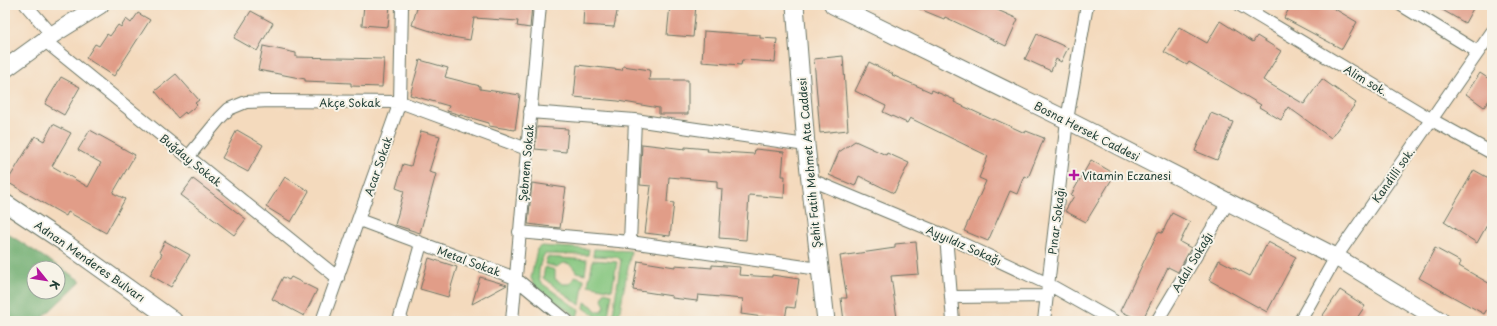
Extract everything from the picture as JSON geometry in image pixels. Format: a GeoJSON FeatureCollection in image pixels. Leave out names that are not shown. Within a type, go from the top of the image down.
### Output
{"type":"FeatureCollection","features":[{"type":"Feature","properties":{"kind":"main road"},"geometry":{"type":"LineString","coordinates":[[5,69],[100,5]]}},
{"type":"Feature","properties":{"kind":"main road","name":"Şehit Fatih Mehmet Ata Caddesi"},"geometry":{"type":"LineString","coordinates":[[795,5],[809,179],[826,321]]}},
{"type":"Feature","properties":{"kind":"main road","name":"Bosna Hersek Caddesi"},"geometry":{"type":"LineString","coordinates":[[833,5],[1067,120],[1336,257],[1441,321]]}},
{"type":"Feature","properties":{"kind":"main road","name":"Adnan Menderes Bulvarı"},"geometry":{"type":"LineString","coordinates":[[5,203],[71,247],[174,321]]}},
{"type":"Feature","properties":{"kind":"street","name":"Buğday Sokak"},"geometry":{"type":"LineString","coordinates":[[26,5],[49,38],[188,157],[338,278]]}},
{"type":"Feature","properties":{"kind":"street","name":"Acar Sokak"},"geometry":{"type":"LineString","coordinates":[[322,321],[400,102],[402,5]]}},
{"type":"Feature","properties":{"kind":"street","name":"Şebnem Sokak"},"geometry":{"type":"LineString","coordinates":[[512,321],[540,5]]}},
{"type":"Feature","properties":{"kind":"street","name":"Pınar Sokağı"},"geometry":{"type":"LineString","coordinates":[[1044,321],[1067,120],[1087,5]]}},
{"type":"Feature","properties":{"kind":"street","name":"Alim sok."},"geometry":{"type":"LineString","coordinates":[[1240,5],[1432,120],[1492,153]]}},
{"type":"Feature","properties":{"kind":"street"},"geometry":{"type":"LineString","coordinates":[[1400,5],[1478,52]]}},
{"type":"Feature","properties":{"kind":"street","name":"Kandilli sok."},"geometry":{"type":"LineString","coordinates":[[1300,321],[1336,257],[1492,32]]}},
{"type":"Feature","properties":{"kind":"street","name":"Akçe Sokak"},"geometry":{"type":"LineString","coordinates":[[188,157],[229,109],[246,102],[400,102],[527,149]]}},
{"type":"Feature","properties":{"kind":"street"},"geometry":{"type":"LineString","coordinates":[[530,112],[635,120],[806,145]]}},
{"type":"Feature","properties":{"kind":"street"},"geometry":{"type":"LineString","coordinates":[[630,242],[635,120]]}},
{"type":"Feature","properties":{"kind":"street","name":"Ayyıldız Sokağı"},"geometry":{"type":"LineString","coordinates":[[809,179],[946,236],[1048,284],[1114,321]]}},
{"type":"Feature","properties":{"kind":"street","name":"Adalı Sokağı"},"geometry":{"type":"LineString","coordinates":[[1157,321],[1228,202]]}},
{"type":"Feature","properties":{"kind":"street","name":"Metal Sokak"},"geometry":{"type":"LineString","coordinates":[[359,220],[515,278],[567,321]]}},
{"type":"Feature","properties":{"kind":"street"},"geometry":{"type":"LineString","coordinates":[[519,232],[630,242],[819,269]]}},
{"type":"Feature","properties":{"kind":"street"},"geometry":{"type":"LineString","coordinates":[[946,236],[953,321]]}},
{"type":"Feature","properties":{"kind":"street"},"geometry":{"type":"LineString","coordinates":[[399,321],[421,244]]}},
{"type":"Feature","properties":{"kind":"street"},"geometry":{"type":"LineString","coordinates":[[951,297],[1047,296]]}},
{"type":"Feature","properties":{"kind":"green space"},"geometry":{"type":"Polygon","coordinates":[[[5,232],[48,260],[26,260],[26,300],[61,300],[39,321],[5,321],[5,232]]]}},
{"type":"Feature","properties":{"kind":"green space"},"geometry":{"type":"Polygon","coordinates":[[[541,246],[589,249],[588,255],[545,254],[540,267],[540,282],[579,310],[577,317],[535,287],[531,278],[537,249],[541,246]]]}},
{"type":"Feature","properties":{"kind":"green space"},"geometry":{"type":"Polygon","coordinates":[[[594,249],[631,251],[618,321],[612,321],[621,260],[617,257],[593,256],[594,249]]]}},
{"type":"Feature","properties":{"kind":"green space"},"geometry":{"type":"Polygon","coordinates":[[[547,257],[587,260],[585,274],[576,272],[572,266],[565,263],[557,267],[545,264],[547,257]]]}},
{"type":"Feature","properties":{"kind":"green space"},"geometry":{"type":"Polygon","coordinates":[[[593,260],[617,262],[612,290],[588,285],[593,260]]]}},
{"type":"Feature","properties":{"kind":"green space"},"geometry":{"type":"Polygon","coordinates":[[[545,267],[555,270],[555,279],[563,284],[570,284],[575,276],[584,279],[580,305],[543,278],[545,267]]]}},
{"type":"Feature","properties":{"kind":"green space"},"geometry":{"type":"Polygon","coordinates":[[[66,271],[81,281],[66,295],[66,271]]]}},
{"type":"Feature","properties":{"kind":"green space"},"geometry":{"type":"Polygon","coordinates":[[[604,292],[612,294],[607,321],[603,321],[584,308],[585,302],[592,306],[596,311],[602,311],[605,306],[602,300],[604,292]]]}},
{"type":"Feature","properties":{"kind":"building"},"geometry":{"type":"Polygon","coordinates":[[[364,5],[390,5],[388,27],[362,25],[364,5]]]}},
{"type":"Feature","properties":{"kind":"building"},"geometry":{"type":"Polygon","coordinates":[[[418,5],[473,5],[490,8],[490,5],[532,5],[530,28],[517,26],[518,21],[474,18],[470,40],[446,36],[412,25],[418,5]]]}},
{"type":"Feature","properties":{"kind":"building"},"geometry":{"type":"Polygon","coordinates":[[[584,5],[616,5],[618,7],[614,27],[583,25],[584,5]]]}},
{"type":"Feature","properties":{"kind":"building"},"geometry":{"type":"Polygon","coordinates":[[[670,5],[696,5],[693,37],[667,35],[670,5]]]}},
{"type":"Feature","properties":{"kind":"building"},"geometry":{"type":"Polygon","coordinates":[[[910,5],[986,5],[1018,19],[1006,46],[945,17],[944,19],[910,5]]]}},
{"type":"Feature","properties":{"kind":"building"},"geometry":{"type":"Polygon","coordinates":[[[1291,5],[1328,5],[1357,22],[1342,49],[1284,18],[1291,5]]]}},
{"type":"Feature","properties":{"kind":"building"},"geometry":{"type":"Polygon","coordinates":[[[1434,5],[1475,5],[1465,23],[1434,5]]]}},
{"type":"Feature","properties":{"kind":"building"},"geometry":{"type":"Polygon","coordinates":[[[251,11],[273,23],[257,51],[234,38],[251,11]]]}},
{"type":"Feature","properties":{"kind":"building"},"geometry":{"type":"Polygon","coordinates":[[[138,13],[150,20],[114,76],[86,58],[95,44],[99,46],[107,34],[110,36],[118,25],[121,27],[126,19],[131,23],[138,13]]]}},
{"type":"Feature","properties":{"kind":"building"},"geometry":{"type":"Polygon","coordinates":[[[1220,21],[1253,42],[1257,36],[1281,51],[1263,80],[1304,104],[1322,79],[1356,103],[1331,138],[1288,107],[1281,120],[1259,107],[1261,105],[1189,62],[1187,65],[1164,52],[1179,27],[1207,43],[1220,21]]]}},
{"type":"Feature","properties":{"kind":"building"},"geometry":{"type":"Polygon","coordinates":[[[704,31],[760,35],[760,38],[777,39],[775,62],[742,60],[741,65],[702,62],[704,31]]]}},
{"type":"Feature","properties":{"kind":"building"},"geometry":{"type":"Polygon","coordinates":[[[1037,34],[1068,48],[1061,62],[1056,59],[1051,71],[1025,59],[1037,34]]]}},
{"type":"Feature","properties":{"kind":"building"},"geometry":{"type":"Polygon","coordinates":[[[263,46],[296,53],[296,57],[384,59],[382,87],[351,86],[351,83],[305,81],[305,79],[258,70],[263,46]]]}},
{"type":"Feature","properties":{"kind":"building"},"geometry":{"type":"Polygon","coordinates":[[[843,56],[848,130],[820,133],[814,59],[843,56]]]}},
{"type":"Feature","properties":{"kind":"building"},"geometry":{"type":"Polygon","coordinates":[[[420,60],[448,68],[445,77],[480,86],[480,89],[520,95],[515,130],[489,126],[489,123],[447,111],[449,106],[410,95],[420,60]]]}},
{"type":"Feature","properties":{"kind":"building"},"geometry":{"type":"Polygon","coordinates":[[[869,62],[893,74],[892,75],[931,92],[932,90],[955,100],[954,102],[993,120],[994,119],[1025,133],[1026,131],[1044,138],[1028,178],[1024,176],[1017,194],[1010,191],[988,241],[964,231],[986,181],[979,178],[988,156],[910,118],[907,123],[883,112],[886,106],[855,91],[869,62]]]}},
{"type":"Feature","properties":{"kind":"building"},"geometry":{"type":"Polygon","coordinates":[[[577,65],[622,70],[623,66],[650,70],[649,80],[688,80],[688,114],[659,114],[659,108],[618,101],[574,97],[577,65]]]}},
{"type":"Feature","properties":{"kind":"building"},"geometry":{"type":"Polygon","coordinates":[[[1480,73],[1492,81],[1492,96],[1484,107],[1466,94],[1480,73]]]}},
{"type":"Feature","properties":{"kind":"building"},"geometry":{"type":"Polygon","coordinates":[[[176,74],[199,100],[195,103],[197,105],[186,114],[185,112],[178,118],[155,91],[176,74]]]}},
{"type":"Feature","properties":{"kind":"building"},"geometry":{"type":"Polygon","coordinates":[[[61,77],[80,87],[64,115],[45,104],[61,77]]]}},
{"type":"Feature","properties":{"kind":"building"},"geometry":{"type":"Polygon","coordinates":[[[1211,113],[1233,122],[1217,160],[1195,151],[1211,113]]]}},
{"type":"Feature","properties":{"kind":"building"},"geometry":{"type":"Polygon","coordinates":[[[53,124],[71,133],[52,166],[88,187],[101,163],[78,150],[90,130],[135,155],[113,193],[125,199],[106,233],[68,212],[66,216],[7,182],[35,136],[44,141],[53,124]]]}},
{"type":"Feature","properties":{"kind":"building"},"geometry":{"type":"Polygon","coordinates":[[[537,127],[568,129],[566,152],[535,149],[537,127]]]}},
{"type":"Feature","properties":{"kind":"building"},"geometry":{"type":"Polygon","coordinates":[[[237,130],[263,145],[248,172],[222,158],[237,130]]]}},
{"type":"Feature","properties":{"kind":"building"},"geometry":{"type":"Polygon","coordinates":[[[421,131],[440,136],[429,172],[436,174],[420,233],[395,225],[404,191],[396,188],[403,164],[411,166],[421,131]]]}},
{"type":"Feature","properties":{"kind":"building"},"geometry":{"type":"Polygon","coordinates":[[[855,141],[886,155],[887,153],[909,163],[894,193],[859,176],[855,186],[829,175],[839,152],[855,141]]]}},
{"type":"Feature","properties":{"kind":"building"},"geometry":{"type":"Polygon","coordinates":[[[642,144],[754,154],[755,149],[784,152],[782,176],[785,176],[784,198],[749,195],[746,240],[719,238],[722,189],[717,188],[717,181],[669,177],[667,202],[674,203],[670,236],[645,233],[651,186],[640,185],[642,144]]]}},
{"type":"Feature","properties":{"kind":"building"},"geometry":{"type":"Polygon","coordinates":[[[1091,160],[1115,174],[1086,222],[1065,211],[1074,196],[1071,195],[1091,160]]]}},
{"type":"Feature","properties":{"kind":"building"},"geometry":{"type":"Polygon","coordinates":[[[1474,170],[1492,180],[1492,216],[1477,243],[1444,222],[1474,170]]]}},
{"type":"Feature","properties":{"kind":"building"},"geometry":{"type":"Polygon","coordinates":[[[285,177],[309,191],[291,222],[266,207],[285,177]]]}},
{"type":"Feature","properties":{"kind":"building"},"geometry":{"type":"Polygon","coordinates":[[[193,179],[246,219],[234,235],[181,195],[193,179]]]}},
{"type":"Feature","properties":{"kind":"building"},"geometry":{"type":"Polygon","coordinates":[[[532,183],[566,188],[560,228],[528,224],[532,183]]]}},
{"type":"Feature","properties":{"kind":"building"},"geometry":{"type":"Polygon","coordinates":[[[1172,213],[1190,222],[1180,242],[1191,248],[1178,272],[1168,267],[1142,321],[1120,311],[1158,232],[1162,233],[1172,213]]]}},
{"type":"Feature","properties":{"kind":"building"},"geometry":{"type":"Polygon","coordinates":[[[165,241],[190,255],[171,287],[150,275],[162,254],[159,252],[165,241]]]}},
{"type":"Feature","properties":{"kind":"building"},"geometry":{"type":"Polygon","coordinates":[[[916,242],[919,274],[891,276],[897,318],[877,321],[844,321],[841,298],[847,298],[840,256],[895,248],[895,244],[916,242]]]}},
{"type":"Feature","properties":{"kind":"building"},"geometry":{"type":"Polygon","coordinates":[[[1268,242],[1296,257],[1267,312],[1209,280],[1219,260],[1250,276],[1268,242]]]}},
{"type":"Feature","properties":{"kind":"building"},"geometry":{"type":"Polygon","coordinates":[[[1435,248],[1461,262],[1459,266],[1492,285],[1492,301],[1484,314],[1419,278],[1435,248]]]}},
{"type":"Feature","properties":{"kind":"building"},"geometry":{"type":"Polygon","coordinates":[[[429,258],[457,267],[448,297],[420,289],[429,258]]]}},
{"type":"Feature","properties":{"kind":"building"},"geometry":{"type":"Polygon","coordinates":[[[638,261],[675,267],[675,265],[712,268],[712,265],[740,267],[739,275],[772,277],[772,275],[799,279],[795,308],[787,307],[785,320],[741,314],[743,299],[698,295],[697,301],[672,298],[672,296],[633,290],[638,261]]]}},
{"type":"Feature","properties":{"kind":"building"},"geometry":{"type":"Polygon","coordinates":[[[283,277],[289,280],[291,277],[317,290],[304,316],[272,299],[283,277]]]}},
{"type":"Feature","properties":{"kind":"building"},"geometry":{"type":"Polygon","coordinates":[[[480,277],[507,285],[472,304],[480,277]]]}},
{"type":"Feature","properties":{"kind":"building"},"geometry":{"type":"Polygon","coordinates":[[[1340,290],[1365,306],[1355,321],[1319,321],[1340,290]]]}},
{"type":"Feature","properties":{"kind":"place","name":"Vitamin Eczanesi"},"geometry":{"type":"Point","coordinates":[1074,175]}}]}
